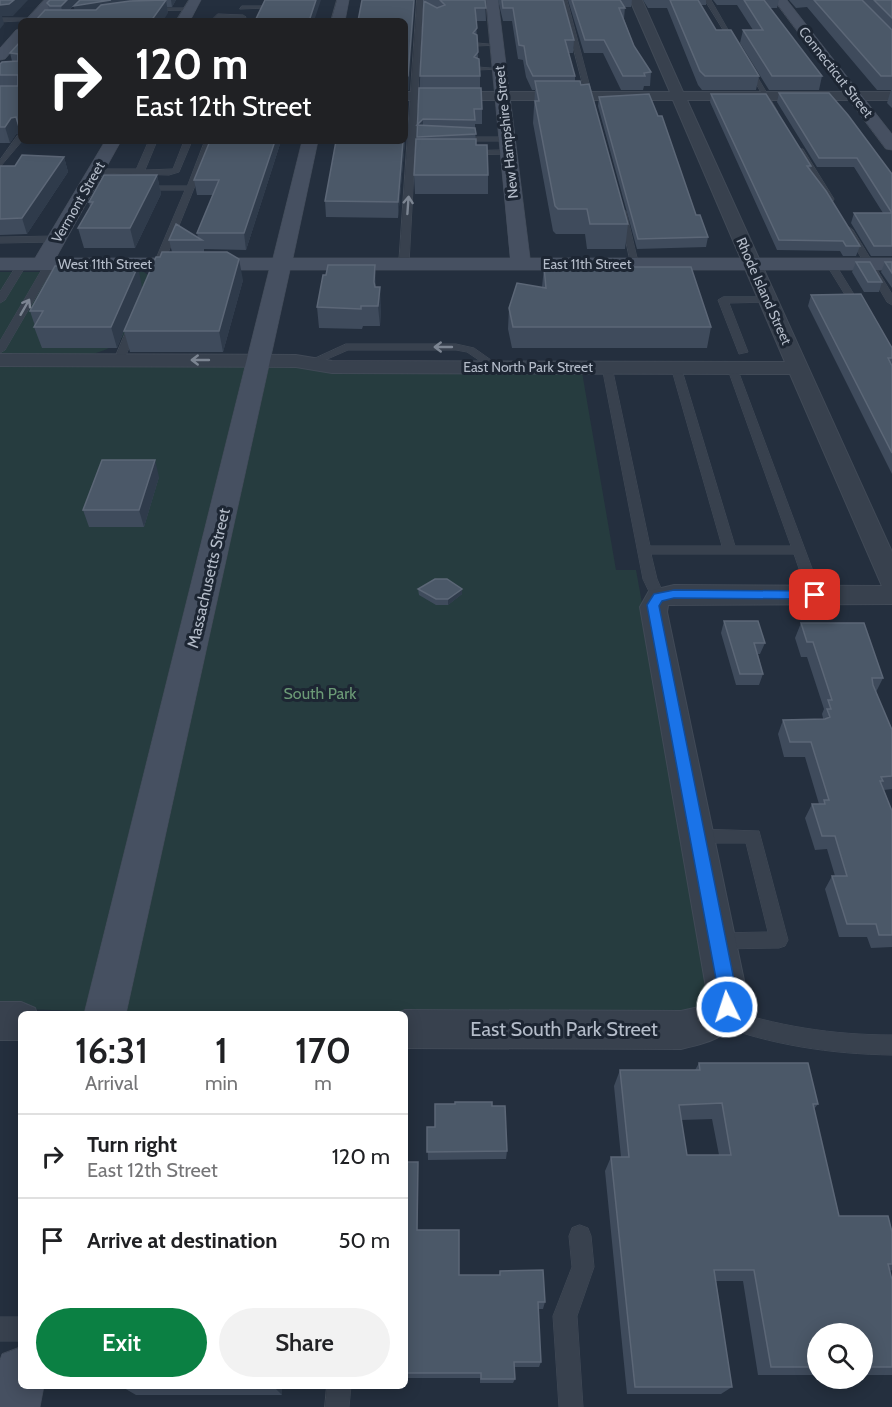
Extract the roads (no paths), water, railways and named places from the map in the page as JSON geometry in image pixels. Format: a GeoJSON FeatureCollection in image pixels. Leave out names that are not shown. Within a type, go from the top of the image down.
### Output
{"type":"FeatureCollection","features":[{"type":"Feature","properties":{"kind":"street"},"geometry":{"type":"LineString","coordinates":[[37,18],[51,0]]}},
{"type":"Feature","properties":{"kind":"street"},"geometry":{"type":"LineString","coordinates":[[339,18],[343,0]]}},
{"type":"Feature","properties":{"kind":"street","name":"New Hampshire Street"},"geometry":{"type":"LineString","coordinates":[[492,0],[521,264]]}},
{"type":"Feature","properties":{"kind":"street","name":"Rhode Island Street"},"geometry":{"type":"LineString","coordinates":[[636,0],[892,581]]}},
{"type":"Feature","properties":{"kind":"street","name":"Connecticut Street"},"geometry":{"type":"LineString","coordinates":[[780,0],[892,145]]}},
{"type":"Feature","properties":{"kind":"street"},"geometry":{"type":"LineString","coordinates":[[0,56],[18,36]]}},
{"type":"Feature","properties":{"kind":"street"},"geometry":{"type":"LineString","coordinates":[[410,96],[892,96]]}},
{"type":"Feature","properties":{"kind":"street","name":"Vermont Street"},"geometry":{"type":"LineString","coordinates":[[28,272],[56,239],[93,183],[112,144]]}},
{"type":"Feature","properties":{"kind":"street","name":"Massachusetts Street"},"geometry":{"type":"LineString","coordinates":[[106,1011],[309,144]]}},
{"type":"Feature","properties":{"kind":"street","name":"East 11th Street"},"geometry":{"type":"LineString","coordinates":[[281,264],[892,264]]}},
{"type":"Feature","properties":{"kind":"street","name":"West 11th Street"},"geometry":{"type":"LineString","coordinates":[[28,272],[281,264]]}},
{"type":"Feature","properties":{"kind":"street","name":"East North Park Street"},"geometry":{"type":"LineString","coordinates":[[0,360],[259,360],[312,362],[332,367],[676,368],[737,360],[797,368]]}},
{"type":"Feature","properties":{"kind":"street"},"geometry":{"type":"LineString","coordinates":[[720,1016],[727,1007],[728,995],[653,605],[658,597],[674,594],[892,595]]}},
{"type":"Feature","properties":{"kind":"street","name":"East South Park Street"},"geometry":{"type":"LineString","coordinates":[[408,1029],[681,1030],[704,1026],[720,1016]]}},
{"type":"Feature","properties":{"kind":"street"},"geometry":{"type":"LineString","coordinates":[[0,1021],[18,1021]]}},
{"type":"Feature","properties":{"kind":"street"},"geometry":{"type":"LineString","coordinates":[[13,1407],[18,1386]]}},
{"type":"Feature","properties":{"kind":"lane"},"geometry":{"type":"LineString","coordinates":[[242,8],[263,11],[267,0]]}},
{"type":"Feature","properties":{"kind":"lane"},"geometry":{"type":"LineString","coordinates":[[564,0],[595,113]]}},
{"type":"Feature","properties":{"kind":"lane"},"geometry":{"type":"LineString","coordinates":[[708,0],[738,50]]}},
{"type":"Feature","properties":{"kind":"lane"},"geometry":{"type":"LineString","coordinates":[[404,264],[410,96],[420,4],[429,10]]}},
{"type":"Feature","properties":{"kind":"lane"},"geometry":{"type":"LineString","coordinates":[[141,13],[188,12]]}},
{"type":"Feature","properties":{"kind":"lane"},"geometry":{"type":"LineString","coordinates":[[216,18],[237,15],[242,18]]}},
{"type":"Feature","properties":{"kind":"lane"},"geometry":{"type":"LineString","coordinates":[[0,20],[18,20]]}},
{"type":"Feature","properties":{"kind":"lane"},"geometry":{"type":"LineString","coordinates":[[477,45],[497,45]]}},
{"type":"Feature","properties":{"kind":"lane"},"geometry":{"type":"LineString","coordinates":[[744,59],[783,123]]}},
{"type":"Feature","properties":{"kind":"lane"},"geometry":{"type":"LineString","coordinates":[[478,69],[499,69]]}},
{"type":"Feature","properties":{"kind":"lane"},"geometry":{"type":"LineString","coordinates":[[444,138],[508,146]]}},
{"type":"Feature","properties":{"kind":"lane"},"geometry":{"type":"LineString","coordinates":[[0,165],[4,154],[18,140]]}},
{"type":"Feature","properties":{"kind":"lane"},"geometry":{"type":"LineString","coordinates":[[795,143],[832,203]]}},
{"type":"Feature","properties":{"kind":"lane"},"geometry":{"type":"LineString","coordinates":[[140,171],[152,144]]}},
{"type":"Feature","properties":{"kind":"lane"},"geometry":{"type":"LineString","coordinates":[[93,183],[140,171],[173,172],[187,144]]}},
{"type":"Feature","properties":{"kind":"lane"},"geometry":{"type":"LineString","coordinates":[[156,269],[208,144]]}},
{"type":"Feature","properties":{"kind":"lane"},"geometry":{"type":"LineString","coordinates":[[452,153],[508,146]]}},
{"type":"Feature","properties":{"kind":"lane"},"geometry":{"type":"LineString","coordinates":[[132,188],[191,188]]}},
{"type":"Feature","properties":{"kind":"lane"},"geometry":{"type":"LineString","coordinates":[[621,207],[636,264]]}},
{"type":"Feature","properties":{"kind":"lane"},"geometry":{"type":"LineString","coordinates":[[844,223],[892,302]]}},
{"type":"Feature","properties":{"kind":"lane"},"geometry":{"type":"LineString","coordinates":[[0,247],[28,239]]}},
{"type":"Feature","properties":{"kind":"lane"},"geometry":{"type":"LineString","coordinates":[[0,240],[56,239]]}},
{"type":"Feature","properties":{"kind":"lane"},"geometry":{"type":"LineString","coordinates":[[831,264],[850,296]]}},
{"type":"Feature","properties":{"kind":"lane"},"geometry":{"type":"LineString","coordinates":[[0,300],[28,272]]}},
{"type":"Feature","properties":{"kind":"lane"},"geometry":{"type":"LineString","coordinates":[[0,349],[28,272]]}},
{"type":"Feature","properties":{"kind":"lane"},"geometry":{"type":"LineString","coordinates":[[768,300],[723,300],[737,360],[815,595]]}},
{"type":"Feature","properties":{"kind":"lane"},"geometry":{"type":"LineString","coordinates":[[119,360],[138,315]]}},
{"type":"Feature","properties":{"kind":"lane"},"geometry":{"type":"LineString","coordinates":[[607,368],[650,579],[658,597]]}},
{"type":"Feature","properties":{"kind":"lane"},"geometry":{"type":"LineString","coordinates":[[676,368],[730,550]]}},
{"type":"Feature","properties":{"kind":"lane"},"geometry":{"type":"LineString","coordinates":[[644,550],[799,550]]}},
{"type":"Feature","properties":{"kind":"lane"},"geometry":{"type":"LineString","coordinates":[[696,836],[753,836],[779,940],[717,941]]}},
{"type":"Feature","properties":{"kind":"lane"},"geometry":{"type":"LineString","coordinates":[[720,1016],[758,1030],[862,1046],[892,1045]]}},
{"type":"Feature","properties":{"kind":"lane"},"geometry":{"type":"LineString","coordinates":[[571,1407],[565,1316],[583,1267],[580,1236]]}},
{"type":"Feature","properties":{"kind":"lane"},"geometry":{"type":"LineString","coordinates":[[0,1329],[18,1329]]}},
{"type":"Feature","properties":{"kind":"lane"},"geometry":{"type":"LineString","coordinates":[[337,1407],[339,1389]]}},
{"type":"Feature","properties":{"kind":"park label","name":"South Park"},"geometry":{"type":"Point","coordinates":[320,693]}}]}
